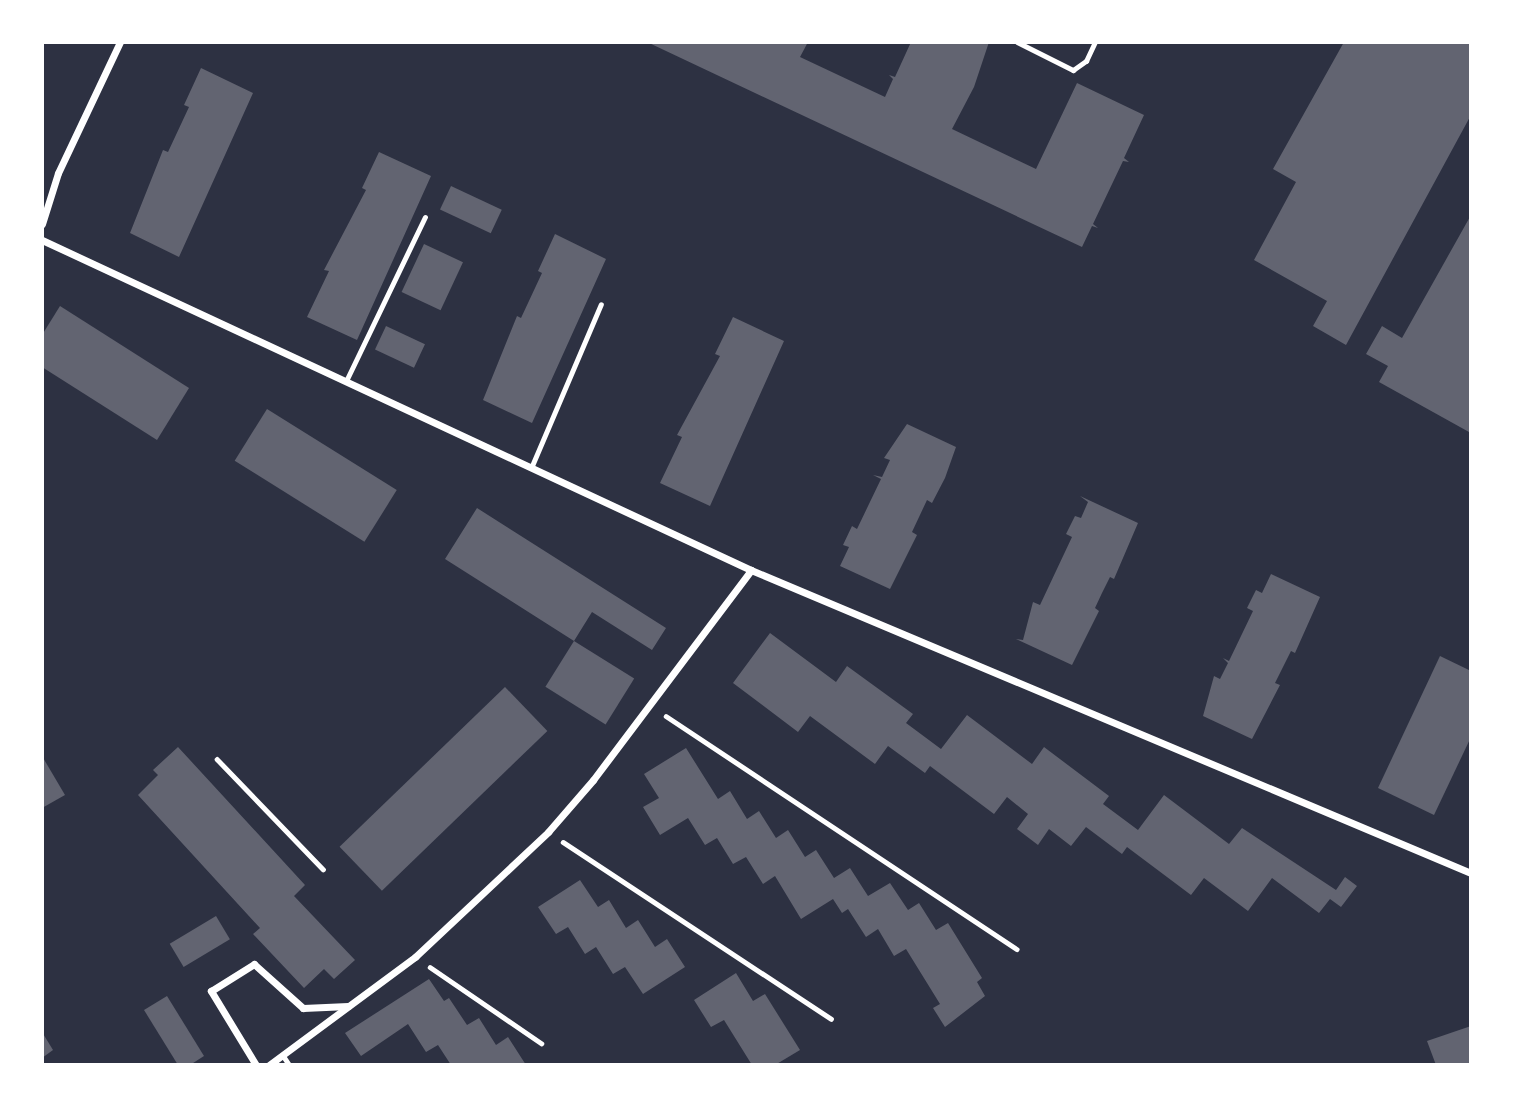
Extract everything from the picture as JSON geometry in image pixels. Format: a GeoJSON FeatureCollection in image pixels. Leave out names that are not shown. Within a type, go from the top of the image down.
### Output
{"type":"FeatureCollection","features":[{"type":"Feature","properties":{"kind":"street"},"geometry":{"type":"LineString","coordinates":[[42,224],[58,173],[120,42]]}},
{"type":"Feature","properties":{"kind":"street"},"geometry":{"type":"LineString","coordinates":[[42,240],[751,570],[1471,873]]}},
{"type":"Feature","properties":{"kind":"street"},"geometry":{"type":"LineString","coordinates":[[269,1065],[415,957],[548,832],[650,706],[751,570]]}},
{"type":"Feature","properties":{"kind":"street"},"geometry":{"type":"LineString","coordinates":[[256,1065],[211,991],[254,964],[303,1009],[349,1006]]}},
{"type":"Feature","properties":{"kind":"lane"},"geometry":{"type":"LineString","coordinates":[[1017,42],[1073,70],[1086,61],[1095,42]]}},
{"type":"Feature","properties":{"kind":"lane"},"geometry":{"type":"LineString","coordinates":[[346,381],[425,217]]}},
{"type":"Feature","properties":{"kind":"lane"},"geometry":{"type":"LineString","coordinates":[[531,468],[601,304]]}},
{"type":"Feature","properties":{"kind":"lane"},"geometry":{"type":"LineString","coordinates":[[283,1056],[289,1065]]}},
{"type":"Feature","properties":{"kind":"path"},"geometry":{"type":"LineString","coordinates":[[650,706],[1017,949]]}},
{"type":"Feature","properties":{"kind":"path"},"geometry":{"type":"LineString","coordinates":[[217,759],[323,869]]}},
{"type":"Feature","properties":{"kind":"path"},"geometry":{"type":"LineString","coordinates":[[548,832],[831,1019]]}},
{"type":"Feature","properties":{"kind":"path"},"geometry":{"type":"LineString","coordinates":[[415,957],[541,1043]]}},
{"type":"Feature","properties":{"kind":"building"},"geometry":{"type":"Polygon","coordinates":[[[647,42],[808,42],[800,57],[885,97],[893,79],[889,75],[895,77],[911,42],[989,42],[974,87],[952,129],[1036,169],[1077,83],[1144,115],[1124,158],[1129,162],[1123,161],[1093,224],[1098,228],[1092,226],[1082,247],[647,42]]]}},
{"type":"Feature","properties":{"kind":"building"},"geometry":{"type":"Polygon","coordinates":[[[1344,42],[1471,42],[1471,115],[1346,345],[1313,326],[1327,301],[1254,260],[1296,182],[1273,169],[1344,42]]]}},
{"type":"Feature","properties":{"kind":"building"},"geometry":{"type":"Polygon","coordinates":[[[201,68],[253,93],[179,257],[130,233],[163,150],[168,152],[189,107],[184,105],[201,68]]]}},
{"type":"Feature","properties":{"kind":"building"},"geometry":{"type":"Polygon","coordinates":[[[379,152],[431,176],[357,340],[307,317],[329,271],[324,270],[366,190],[362,188],[379,152]]]}},
{"type":"Feature","properties":{"kind":"building"},"geometry":{"type":"Polygon","coordinates":[[[451,186],[502,210],[491,233],[440,210],[451,186]]]}},
{"type":"Feature","properties":{"kind":"building"},"geometry":{"type":"Polygon","coordinates":[[[1471,215],[1469,432],[1379,382],[1388,366],[1366,354],[1382,326],[1402,338],[1471,215]]]}},
{"type":"Feature","properties":{"kind":"building"},"geometry":{"type":"Polygon","coordinates":[[[555,234],[606,259],[532,423],[483,400],[517,316],[521,318],[542,273],[538,271],[555,234]]]}},
{"type":"Feature","properties":{"kind":"building"},"geometry":{"type":"Polygon","coordinates":[[[424,244],[463,262],[441,310],[402,292],[424,244]]]}},
{"type":"Feature","properties":{"kind":"building"},"geometry":{"type":"Polygon","coordinates":[[[60,306],[189,388],[157,440],[42,367],[42,335],[60,306]]]}},
{"type":"Feature","properties":{"kind":"building"},"geometry":{"type":"Polygon","coordinates":[[[733,317],[784,341],[710,506],[660,483],[682,437],[677,435],[720,356],[715,354],[733,317]]]}},
{"type":"Feature","properties":{"kind":"building"},"geometry":{"type":"Polygon","coordinates":[[[386,326],[425,344],[414,368],[375,350],[386,326]]]}},
{"type":"Feature","properties":{"kind":"building"},"geometry":{"type":"Polygon","coordinates":[[[267,409],[397,490],[364,542],[235,461],[267,409]]]}},
{"type":"Feature","properties":{"kind":"building"},"geometry":{"type":"Polygon","coordinates":[[[907,424],[956,447],[945,478],[932,503],[927,500],[912,532],[917,535],[890,589],[840,566],[849,547],[843,545],[852,526],[857,529],[881,479],[873,475],[882,477],[890,460],[884,458],[907,424]]]}},
{"type":"Feature","properties":{"kind":"building"},"geometry":{"type":"Polygon","coordinates":[[[1080,496],[1138,523],[1114,579],[1110,577],[1095,608],[1099,611],[1072,665],[1016,639],[1023,640],[1033,602],[1040,605],[1072,537],[1066,534],[1075,516],[1081,518],[1088,502],[1080,496]]]}},
{"type":"Feature","properties":{"kind":"building"},"geometry":{"type":"Polygon","coordinates":[[[477,508],[666,628],[652,650],[592,612],[574,641],[445,559],[477,508]]]}},
{"type":"Feature","properties":{"kind":"building"},"geometry":{"type":"Polygon","coordinates":[[[1271,574],[1320,597],[1295,653],[1291,651],[1275,683],[1280,685],[1252,739],[1203,716],[1214,676],[1220,679],[1228,663],[1223,658],[1229,661],[1253,611],[1247,608],[1256,590],[1262,593],[1271,574]]]}},
{"type":"Feature","properties":{"kind":"building"},"geometry":{"type":"Polygon","coordinates":[[[770,633],[836,682],[847,666],[913,714],[906,723],[941,749],[967,715],[1032,764],[1044,747],[1109,796],[1103,804],[1138,830],[1164,795],[1229,844],[1242,828],[1336,890],[1345,877],[1357,886],[1341,907],[1330,899],[1319,913],[1272,878],[1248,911],[1204,878],[1191,895],[1127,847],[1122,854],[1086,827],[1071,846],[1049,829],[1038,845],[1017,829],[1028,814],[1007,797],[994,814],[930,766],[925,773],[888,746],[875,764],[810,716],[798,732],[733,683],[770,633]]]}},
{"type":"Feature","properties":{"kind":"building"},"geometry":{"type":"Polygon","coordinates":[[[574,641],[634,679],[606,724],[545,687],[574,641]]]}},
{"type":"Feature","properties":{"kind":"building"},"geometry":{"type":"Polygon","coordinates":[[[1440,656],[1471,671],[1471,737],[1434,815],[1378,788],[1440,656]]]}},
{"type":"Feature","properties":{"kind":"building"},"geometry":{"type":"Polygon","coordinates":[[[505,687],[547,731],[382,891],[340,847],[505,687]]]}},
{"type":"Feature","properties":{"kind":"building"},"geometry":{"type":"Polygon","coordinates":[[[178,747],[305,885],[294,896],[355,960],[334,979],[324,969],[304,988],[253,934],[260,928],[138,795],[158,775],[153,770],[178,747]]]}},
{"type":"Feature","properties":{"kind":"building"},"geometry":{"type":"Polygon","coordinates":[[[686,748],[718,799],[730,791],[747,819],[759,811],[776,838],[788,830],[805,857],[816,850],[834,878],[850,868],[868,896],[890,883],[908,910],[919,903],[936,930],[948,923],[982,978],[977,982],[985,996],[945,1027],[933,1008],[940,1004],[906,949],[894,956],[878,929],[866,937],[848,909],[842,913],[833,899],[801,919],[775,876],[763,884],[746,857],[733,864],[717,838],[705,845],[688,818],[660,835],[643,807],[659,798],[644,774],[686,748]]]}},
{"type":"Feature","properties":{"kind":"building"},"geometry":{"type":"Polygon","coordinates":[[[42,756],[65,795],[42,808],[42,756]]]}},
{"type":"Feature","properties":{"kind":"building"},"geometry":{"type":"Polygon","coordinates":[[[580,880],[598,907],[609,900],[626,928],[638,920],[655,947],[667,939],[685,967],[643,994],[625,967],[613,974],[596,947],[585,954],[568,927],[556,934],[538,907],[580,880]]]}},
{"type":"Feature","properties":{"kind":"building"},"geometry":{"type":"Polygon","coordinates":[[[216,916],[230,939],[184,967],[170,944],[216,916]]]}},
{"type":"Feature","properties":{"kind":"building"},"geometry":{"type":"Polygon","coordinates":[[[736,973],[753,1001],[765,994],[800,1050],[775,1065],[752,1065],[724,1020],[711,1027],[694,1000],[736,973]]]}},
{"type":"Feature","properties":{"kind":"building"},"geometry":{"type":"Polygon","coordinates":[[[429,979],[444,1001],[449,998],[467,1025],[479,1018],[496,1045],[508,1037],[526,1065],[451,1065],[438,1045],[426,1052],[408,1024],[361,1056],[345,1033],[429,979]]]}},
{"type":"Feature","properties":{"kind":"building"},"geometry":{"type":"Polygon","coordinates":[[[167,996],[204,1056],[190,1065],[178,1065],[144,1010],[167,996]]]}},
{"type":"Feature","properties":{"kind":"building"},"geometry":{"type":"Polygon","coordinates":[[[1471,1026],[1471,1065],[1436,1065],[1427,1041],[1471,1026]]]}},
{"type":"Feature","properties":{"kind":"building"},"geometry":{"type":"Polygon","coordinates":[[[42,1032],[53,1050],[42,1058],[42,1032]]]}}]}
